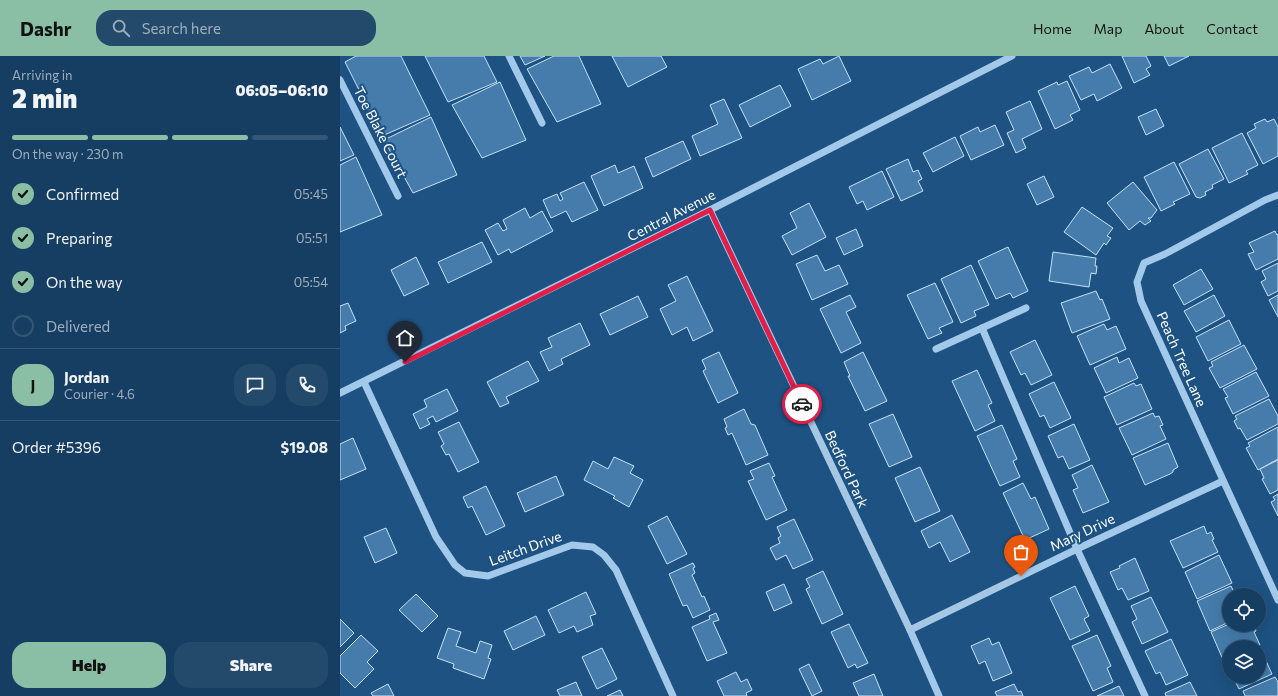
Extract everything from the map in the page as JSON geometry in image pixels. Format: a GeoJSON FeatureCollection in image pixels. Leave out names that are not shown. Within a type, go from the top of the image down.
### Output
{"type":"FeatureCollection","features":[{"type":"Feature","properties":{"kind":"street"},"geometry":{"type":"LineString","coordinates":[[509,56],[542,123]]}},
{"type":"Feature","properties":{"kind":"street","name":"Central Avenue"},"geometry":{"type":"LineString","coordinates":[[340,393],[710,210],[1012,56]]}},
{"type":"Feature","properties":{"kind":"street","name":"Toe Blake Court"},"geometry":{"type":"LineString","coordinates":[[340,80],[398,196]]}},
{"type":"Feature","properties":{"kind":"street","name":"Peach Tree Lane"},"geometry":{"type":"LineString","coordinates":[[1278,195],[1265,200],[1165,254],[1144,263],[1138,282],[1141,301],[1278,600]]}},
{"type":"Feature","properties":{"kind":"street","name":"Bedford Park"},"geometry":{"type":"LineString","coordinates":[[710,210],[910,630],[939,696]]}},
{"type":"Feature","properties":{"kind":"street"},"geometry":{"type":"LineString","coordinates":[[936,349],[1026,308]]}},
{"type":"Feature","properties":{"kind":"street"},"geometry":{"type":"LineString","coordinates":[[982,328],[1077,549],[1145,696]]}},
{"type":"Feature","properties":{"kind":"street","name":"Leitch Drive"},"geometry":{"type":"LineString","coordinates":[[364,382],[436,537],[455,565],[465,573],[488,576],[572,545],[593,548],[604,555],[616,570],[673,696]]}},
{"type":"Feature","properties":{"kind":"street","name":"Mary Drive"},"geometry":{"type":"LineString","coordinates":[[910,630],[1223,480]]}},
{"type":"Feature","properties":{"kind":"building"},"geometry":{"type":"Polygon","coordinates":[[[356,56],[401,56],[430,115],[382,136],[345,62],[356,56]]]}},
{"type":"Feature","properties":{"kind":"building"},"geometry":{"type":"Polygon","coordinates":[[[425,56],[484,56],[497,82],[448,102],[425,56]]]}},
{"type":"Feature","properties":{"kind":"building"},"geometry":{"type":"Polygon","coordinates":[[[520,56],[545,56],[525,65],[520,56]]]}},
{"type":"Feature","properties":{"kind":"building"},"geometry":{"type":"Polygon","coordinates":[[[554,56],[579,56],[601,104],[557,122],[527,69],[554,56]]]}},
{"type":"Feature","properties":{"kind":"building"},"geometry":{"type":"Polygon","coordinates":[[[612,56],[661,56],[667,67],[628,87],[612,56]]]}},
{"type":"Feature","properties":{"kind":"building"},"geometry":{"type":"Polygon","coordinates":[[[839,56],[851,81],[812,100],[798,69],[820,59],[823,64],[839,56]]]}},
{"type":"Feature","properties":{"kind":"building"},"geometry":{"type":"Polygon","coordinates":[[[1122,56],[1146,56],[1151,66],[1146,69],[1150,75],[1134,83],[1122,56]]]}},
{"type":"Feature","properties":{"kind":"building"},"geometry":{"type":"Polygon","coordinates":[[[1164,56],[1189,56],[1169,66],[1164,56]]]}},
{"type":"Feature","properties":{"kind":"building"},"geometry":{"type":"Polygon","coordinates":[[[1110,64],[1122,88],[1097,101],[1094,94],[1081,100],[1069,76],[1089,67],[1092,73],[1110,64]]]}},
{"type":"Feature","properties":{"kind":"building"},"geometry":{"type":"Polygon","coordinates":[[[1067,81],[1080,110],[1070,115],[1073,120],[1055,129],[1038,91],[1057,82],[1058,85],[1067,81]]]}},
{"type":"Feature","properties":{"kind":"building"},"geometry":{"type":"Polygon","coordinates":[[[500,82],[526,140],[482,158],[452,105],[500,82]]]}},
{"type":"Feature","properties":{"kind":"building"},"geometry":{"type":"Polygon","coordinates":[[[780,85],[791,106],[750,127],[739,105],[780,85]]]}},
{"type":"Feature","properties":{"kind":"building"},"geometry":{"type":"Polygon","coordinates":[[[724,99],[742,138],[700,156],[692,136],[718,124],[710,105],[724,99]]]}},
{"type":"Feature","properties":{"kind":"building"},"geometry":{"type":"Polygon","coordinates":[[[1030,101],[1042,129],[1022,139],[1026,148],[1016,153],[1007,133],[1014,130],[1006,112],[1030,101]]]}},
{"type":"Feature","properties":{"kind":"building"},"geometry":{"type":"Polygon","coordinates":[[[1156,109],[1164,126],[1146,135],[1138,117],[1156,109]]]}},
{"type":"Feature","properties":{"kind":"building"},"geometry":{"type":"Polygon","coordinates":[[[431,117],[457,175],[413,193],[384,140],[431,117]]]}},
{"type":"Feature","properties":{"kind":"building"},"geometry":{"type":"Polygon","coordinates":[[[1265,119],[1267,122],[1274,119],[1278,127],[1278,156],[1263,164],[1247,133],[1256,128],[1254,124],[1265,119]]]}},
{"type":"Feature","properties":{"kind":"building"},"geometry":{"type":"Polygon","coordinates":[[[995,125],[1004,145],[971,160],[960,136],[978,127],[980,132],[995,125]]]}},
{"type":"Feature","properties":{"kind":"building"},"geometry":{"type":"Polygon","coordinates":[[[340,127],[354,155],[340,161],[340,127]]]}},
{"type":"Feature","properties":{"kind":"building"},"geometry":{"type":"Polygon","coordinates":[[[1242,133],[1258,165],[1246,171],[1248,174],[1229,183],[1212,148],[1242,133]]]}},
{"type":"Feature","properties":{"kind":"building"},"geometry":{"type":"Polygon","coordinates":[[[955,137],[964,156],[933,172],[923,153],[955,137]]]}},
{"type":"Feature","properties":{"kind":"building"},"geometry":{"type":"Polygon","coordinates":[[[683,141],[691,159],[653,177],[645,158],[683,141]]]}},
{"type":"Feature","properties":{"kind":"building"},"geometry":{"type":"Polygon","coordinates":[[[1208,149],[1224,179],[1212,185],[1213,188],[1205,192],[1206,195],[1200,198],[1196,197],[1179,164],[1208,149]]]}},
{"type":"Feature","properties":{"kind":"building"},"geometry":{"type":"Polygon","coordinates":[[[356,157],[382,215],[340,232],[340,165],[356,157]]]}},
{"type":"Feature","properties":{"kind":"building"},"geometry":{"type":"Polygon","coordinates":[[[908,159],[913,172],[918,170],[922,179],[918,181],[923,191],[901,201],[886,169],[908,159]]]}},
{"type":"Feature","properties":{"kind":"building"},"geometry":{"type":"Polygon","coordinates":[[[1174,162],[1190,194],[1173,202],[1175,204],[1161,211],[1144,177],[1174,162]]]}},
{"type":"Feature","properties":{"kind":"building"},"geometry":{"type":"Polygon","coordinates":[[[615,165],[618,173],[634,166],[643,188],[604,206],[591,176],[615,165]]]}},
{"type":"Feature","properties":{"kind":"building"},"geometry":{"type":"Polygon","coordinates":[[[882,171],[894,197],[867,210],[863,201],[857,204],[849,187],[882,171]]]}},
{"type":"Feature","properties":{"kind":"building"},"geometry":{"type":"Polygon","coordinates":[[[1044,176],[1054,197],[1037,205],[1027,184],[1044,176]]]}},
{"type":"Feature","properties":{"kind":"building"},"geometry":{"type":"Polygon","coordinates":[[[584,182],[598,210],[572,222],[566,211],[551,218],[543,200],[557,194],[560,201],[563,199],[560,193],[584,182]]]}},
{"type":"Feature","properties":{"kind":"building"},"geometry":{"type":"Polygon","coordinates":[[[1133,182],[1157,210],[1151,218],[1148,218],[1151,221],[1145,225],[1140,221],[1129,230],[1107,203],[1133,182]]]}},
{"type":"Feature","properties":{"kind":"building"},"geometry":{"type":"Polygon","coordinates":[[[809,203],[826,237],[792,255],[782,236],[797,228],[790,213],[809,203]]]}},
{"type":"Feature","properties":{"kind":"building"},"geometry":{"type":"Polygon","coordinates":[[[1082,207],[1113,228],[1107,236],[1111,238],[1106,245],[1104,243],[1096,255],[1064,232],[1082,207]]]}},
{"type":"Feature","properties":{"kind":"building"},"geometry":{"type":"Polygon","coordinates":[[[525,208],[530,218],[542,211],[553,231],[511,253],[509,249],[498,255],[485,230],[498,223],[503,231],[507,229],[503,220],[525,208]]]}},
{"type":"Feature","properties":{"kind":"building"},"geometry":{"type":"Polygon","coordinates":[[[856,229],[863,246],[844,255],[836,238],[856,229]]]}},
{"type":"Feature","properties":{"kind":"building"},"geometry":{"type":"Polygon","coordinates":[[[1275,231],[1277,235],[1278,234],[1278,259],[1256,270],[1248,254],[1254,252],[1249,243],[1275,231]]]}},
{"type":"Feature","properties":{"kind":"building"},"geometry":{"type":"Polygon","coordinates":[[[482,242],[492,262],[448,283],[438,262],[482,242]]]}},
{"type":"Feature","properties":{"kind":"building"},"geometry":{"type":"Polygon","coordinates":[[[1008,247],[1028,291],[1013,298],[1010,293],[996,299],[978,261],[1008,247]]]}},
{"type":"Feature","properties":{"kind":"building"},"geometry":{"type":"Polygon","coordinates":[[[1053,252],[1096,258],[1096,274],[1091,273],[1089,287],[1049,281],[1053,252]]]}},
{"type":"Feature","properties":{"kind":"building"},"geometry":{"type":"Polygon","coordinates":[[[817,255],[825,271],[839,265],[848,284],[812,300],[796,264],[817,255]]]}},
{"type":"Feature","properties":{"kind":"building"},"geometry":{"type":"Polygon","coordinates":[[[416,257],[429,284],[404,296],[391,270],[416,257]]]}},
{"type":"Feature","properties":{"kind":"building"},"geometry":{"type":"Polygon","coordinates":[[[1278,263],[1278,291],[1268,296],[1261,282],[1266,279],[1262,271],[1278,263]]]}},
{"type":"Feature","properties":{"kind":"building"},"geometry":{"type":"Polygon","coordinates":[[[971,265],[989,305],[974,311],[976,316],[961,323],[941,279],[971,265]]]}},
{"type":"Feature","properties":{"kind":"building"},"geometry":{"type":"Polygon","coordinates":[[[1201,269],[1213,289],[1184,305],[1173,285],[1201,269]]]}},
{"type":"Feature","properties":{"kind":"building"},"geometry":{"type":"Polygon","coordinates":[[[687,276],[713,331],[693,341],[687,327],[672,335],[660,309],[676,301],[668,285],[687,276]]]}},
{"type":"Feature","properties":{"kind":"building"},"geometry":{"type":"Polygon","coordinates":[[[935,283],[953,322],[939,328],[942,333],[928,339],[907,295],[935,283]]]}},
{"type":"Feature","properties":{"kind":"building"},"geometry":{"type":"Polygon","coordinates":[[[1096,291],[1100,300],[1102,299],[1110,319],[1072,333],[1061,303],[1096,291]]]}},
{"type":"Feature","properties":{"kind":"building"},"geometry":{"type":"Polygon","coordinates":[[[850,295],[856,307],[846,312],[861,343],[841,353],[820,309],[850,295]]]}},
{"type":"Feature","properties":{"kind":"building"},"geometry":{"type":"Polygon","coordinates":[[[1214,295],[1225,316],[1196,332],[1184,311],[1214,295]]]}},
{"type":"Feature","properties":{"kind":"building"},"geometry":{"type":"Polygon","coordinates":[[[1278,295],[1278,317],[1269,300],[1278,295]]]}},
{"type":"Feature","properties":{"kind":"building"},"geometry":{"type":"Polygon","coordinates":[[[638,296],[648,317],[610,335],[600,314],[638,296]]]}},
{"type":"Feature","properties":{"kind":"building"},"geometry":{"type":"Polygon","coordinates":[[[348,303],[356,321],[345,326],[346,330],[340,333],[340,306],[348,303]]]}},
{"type":"Feature","properties":{"kind":"building"},"geometry":{"type":"Polygon","coordinates":[[[1229,320],[1241,344],[1208,361],[1196,337],[1229,320]]]}},
{"type":"Feature","properties":{"kind":"building"},"geometry":{"type":"Polygon","coordinates":[[[580,323],[590,345],[561,359],[563,364],[549,371],[540,352],[552,347],[548,338],[580,323]]]}},
{"type":"Feature","properties":{"kind":"building"},"geometry":{"type":"Polygon","coordinates":[[[1104,324],[1107,330],[1116,326],[1126,349],[1090,365],[1077,336],[1104,324]]]}},
{"type":"Feature","properties":{"kind":"building"},"geometry":{"type":"Polygon","coordinates":[[[1035,340],[1052,375],[1031,385],[1025,373],[1021,375],[1010,352],[1035,340]]]}},
{"type":"Feature","properties":{"kind":"building"},"geometry":{"type":"Polygon","coordinates":[[[1244,345],[1257,369],[1220,388],[1209,368],[1213,366],[1211,362],[1244,345]]]}},
{"type":"Feature","properties":{"kind":"building"},"geometry":{"type":"Polygon","coordinates":[[[719,352],[738,393],[718,403],[703,371],[706,369],[702,360],[719,352]]]}},
{"type":"Feature","properties":{"kind":"building"},"geometry":{"type":"Polygon","coordinates":[[[863,352],[887,401],[865,411],[848,376],[850,376],[844,362],[863,352]]]}},
{"type":"Feature","properties":{"kind":"building"},"geometry":{"type":"Polygon","coordinates":[[[1117,357],[1119,363],[1129,358],[1138,378],[1106,393],[1094,368],[1117,357]]]}},
{"type":"Feature","properties":{"kind":"building"},"geometry":{"type":"Polygon","coordinates":[[[528,361],[539,381],[506,397],[509,403],[500,407],[487,382],[528,361]]]}},
{"type":"Feature","properties":{"kind":"building"},"geometry":{"type":"Polygon","coordinates":[[[977,370],[992,403],[988,405],[995,421],[975,431],[952,381],[977,370]]]}},
{"type":"Feature","properties":{"kind":"building"},"geometry":{"type":"Polygon","coordinates":[[[1256,372],[1269,396],[1233,414],[1225,398],[1228,397],[1223,389],[1256,372]]]}},
{"type":"Feature","properties":{"kind":"building"},"geometry":{"type":"Polygon","coordinates":[[[1054,382],[1071,418],[1050,428],[1044,415],[1040,417],[1029,394],[1054,382]]]}},
{"type":"Feature","properties":{"kind":"building"},"geometry":{"type":"Polygon","coordinates":[[[1134,383],[1136,386],[1141,384],[1152,409],[1117,425],[1104,397],[1134,383]]]}},
{"type":"Feature","properties":{"kind":"building"},"geometry":{"type":"Polygon","coordinates":[[[447,389],[458,411],[436,422],[433,416],[427,419],[430,424],[420,429],[413,414],[427,407],[424,400],[447,389]]]}},
{"type":"Feature","properties":{"kind":"building"},"geometry":{"type":"Polygon","coordinates":[[[1269,399],[1278,416],[1278,424],[1247,440],[1240,428],[1238,429],[1234,421],[1237,419],[1235,416],[1269,399]]]}},
{"type":"Feature","properties":{"kind":"building"},"geometry":{"type":"Polygon","coordinates":[[[744,409],[751,424],[755,425],[768,455],[746,465],[732,433],[728,435],[725,428],[727,427],[724,419],[744,409]]]}},
{"type":"Feature","properties":{"kind":"building"},"geometry":{"type":"Polygon","coordinates":[[[1153,413],[1155,417],[1159,416],[1163,425],[1160,426],[1166,439],[1132,455],[1119,428],[1153,413]]]}},
{"type":"Feature","properties":{"kind":"building"},"geometry":{"type":"Polygon","coordinates":[[[893,414],[912,457],[889,467],[869,424],[893,414]]]}},
{"type":"Feature","properties":{"kind":"building"},"geometry":{"type":"Polygon","coordinates":[[[459,422],[479,462],[458,472],[449,454],[446,455],[441,446],[444,444],[438,432],[459,422]]]}},
{"type":"Feature","properties":{"kind":"building"},"geometry":{"type":"Polygon","coordinates":[[[1074,424],[1090,460],[1069,469],[1063,456],[1058,458],[1048,436],[1074,424]]]}},
{"type":"Feature","properties":{"kind":"building"},"geometry":{"type":"Polygon","coordinates":[[[1002,425],[1017,459],[1013,461],[1020,477],[1000,486],[977,436],[1002,425]]]}},
{"type":"Feature","properties":{"kind":"building"},"geometry":{"type":"Polygon","coordinates":[[[1278,427],[1278,459],[1258,470],[1246,448],[1250,446],[1248,443],[1278,427]]]}},
{"type":"Feature","properties":{"kind":"building"},"geometry":{"type":"Polygon","coordinates":[[[353,438],[366,469],[340,480],[340,444],[353,438]]]}},
{"type":"Feature","properties":{"kind":"building"},"geometry":{"type":"Polygon","coordinates":[[[1168,443],[1178,467],[1170,474],[1145,485],[1133,458],[1168,443]]]}},
{"type":"Feature","properties":{"kind":"building"},"geometry":{"type":"Polygon","coordinates":[[[614,457],[634,466],[630,473],[643,480],[629,507],[613,498],[615,496],[584,480],[593,461],[608,469],[614,457]]]}},
{"type":"Feature","properties":{"kind":"building"},"geometry":{"type":"Polygon","coordinates":[[[1278,460],[1278,490],[1270,494],[1262,479],[1264,478],[1260,469],[1278,460]]]}},
{"type":"Feature","properties":{"kind":"building"},"geometry":{"type":"Polygon","coordinates":[[[769,463],[775,476],[772,477],[787,510],[766,520],[748,481],[754,479],[750,471],[769,463]]]}},
{"type":"Feature","properties":{"kind":"building"},"geometry":{"type":"Polygon","coordinates":[[[1092,465],[1109,502],[1083,513],[1073,490],[1078,488],[1072,475],[1092,465]]]}},
{"type":"Feature","properties":{"kind":"building"},"geometry":{"type":"Polygon","coordinates":[[[920,467],[940,511],[915,522],[895,478],[920,467]]]}},
{"type":"Feature","properties":{"kind":"building"},"geometry":{"type":"Polygon","coordinates":[[[556,476],[564,495],[525,512],[517,493],[556,476]]]}},
{"type":"Feature","properties":{"kind":"building"},"geometry":{"type":"Polygon","coordinates":[[[1023,483],[1031,499],[1035,497],[1049,529],[1025,540],[1003,493],[1023,483]]]}},
{"type":"Feature","properties":{"kind":"building"},"geometry":{"type":"Polygon","coordinates":[[[486,486],[505,526],[486,535],[472,506],[468,508],[463,497],[486,486]]]}},
{"type":"Feature","properties":{"kind":"building"},"geometry":{"type":"Polygon","coordinates":[[[1278,494],[1278,516],[1271,502],[1275,500],[1273,497],[1278,494]]]}},
{"type":"Feature","properties":{"kind":"building"},"geometry":{"type":"Polygon","coordinates":[[[952,515],[970,552],[950,562],[940,542],[929,548],[921,531],[952,515]]]}},
{"type":"Feature","properties":{"kind":"building"},"geometry":{"type":"Polygon","coordinates":[[[667,516],[687,554],[667,564],[648,526],[667,516]]]}},
{"type":"Feature","properties":{"kind":"building"},"geometry":{"type":"Polygon","coordinates":[[[794,519],[813,560],[793,569],[786,555],[776,560],[770,548],[780,543],[778,538],[781,536],[777,527],[794,519]]]}},
{"type":"Feature","properties":{"kind":"building"},"geometry":{"type":"Polygon","coordinates":[[[1204,526],[1207,534],[1211,532],[1214,539],[1212,540],[1218,552],[1183,568],[1170,541],[1204,526]]]}},
{"type":"Feature","properties":{"kind":"building"},"geometry":{"type":"Polygon","coordinates":[[[386,528],[397,553],[375,563],[364,537],[386,528]]]}},
{"type":"Feature","properties":{"kind":"building"},"geometry":{"type":"Polygon","coordinates":[[[1219,555],[1232,583],[1197,599],[1185,572],[1219,555]]]}},
{"type":"Feature","properties":{"kind":"building"},"geometry":{"type":"Polygon","coordinates":[[[1135,558],[1149,591],[1128,600],[1122,588],[1118,590],[1110,572],[1120,568],[1119,566],[1135,558]]]}},
{"type":"Feature","properties":{"kind":"building"},"geometry":{"type":"Polygon","coordinates":[[[693,563],[695,573],[692,575],[710,610],[693,618],[687,605],[683,606],[669,574],[693,563]]]}},
{"type":"Feature","properties":{"kind":"building"},"geometry":{"type":"Polygon","coordinates":[[[823,571],[843,614],[822,624],[806,589],[810,587],[806,579],[823,571]]]}},
{"type":"Feature","properties":{"kind":"building"},"geometry":{"type":"Polygon","coordinates":[[[784,584],[792,603],[774,611],[766,592],[784,584]]]}},
{"type":"Feature","properties":{"kind":"building"},"geometry":{"type":"Polygon","coordinates":[[[1075,586],[1089,616],[1084,619],[1090,631],[1070,640],[1050,598],[1075,586]]]}},
{"type":"Feature","properties":{"kind":"building"},"geometry":{"type":"Polygon","coordinates":[[[1222,590],[1222,625],[1210,631],[1197,601],[1222,590]]]}},
{"type":"Feature","properties":{"kind":"building"},"geometry":{"type":"Polygon","coordinates":[[[586,592],[596,614],[590,616],[593,625],[577,632],[574,626],[559,633],[548,610],[586,592]]]}},
{"type":"Feature","properties":{"kind":"building"},"geometry":{"type":"Polygon","coordinates":[[[416,594],[438,616],[422,632],[399,610],[416,594]]]}},
{"type":"Feature","properties":{"kind":"building"},"geometry":{"type":"Polygon","coordinates":[[[1151,597],[1168,632],[1142,644],[1132,622],[1137,619],[1131,606],[1151,597]]]}},
{"type":"Feature","properties":{"kind":"building"},"geometry":{"type":"Polygon","coordinates":[[[716,613],[719,620],[713,622],[727,653],[707,661],[692,627],[710,619],[709,616],[716,613]]]}},
{"type":"Feature","properties":{"kind":"building"},"geometry":{"type":"Polygon","coordinates":[[[536,616],[545,635],[513,650],[504,631],[536,616]]]}},
{"type":"Feature","properties":{"kind":"building"},"geometry":{"type":"Polygon","coordinates":[[[340,619],[354,633],[340,647],[340,619]]]}},
{"type":"Feature","properties":{"kind":"building"},"geometry":{"type":"Polygon","coordinates":[[[849,624],[868,663],[857,668],[855,664],[848,668],[831,632],[849,624]]]}},
{"type":"Feature","properties":{"kind":"building"},"geometry":{"type":"Polygon","coordinates":[[[1222,627],[1222,632],[1254,632],[1258,640],[1222,640],[1222,657],[1211,632],[1222,627]]]}},
{"type":"Feature","properties":{"kind":"building"},"geometry":{"type":"Polygon","coordinates":[[[448,628],[461,632],[456,646],[476,653],[480,641],[492,645],[488,658],[491,659],[484,679],[453,668],[454,664],[437,658],[448,628]]]}},
{"type":"Feature","properties":{"kind":"building"},"geometry":{"type":"Polygon","coordinates":[[[361,635],[378,651],[367,662],[374,669],[355,688],[340,673],[340,656],[361,635]]]}},
{"type":"Feature","properties":{"kind":"building"},"geometry":{"type":"Polygon","coordinates":[[[1097,635],[1111,666],[1107,668],[1113,682],[1093,691],[1072,646],[1097,635]]]}},
{"type":"Feature","properties":{"kind":"building"},"geometry":{"type":"Polygon","coordinates":[[[989,638],[992,645],[999,642],[1012,673],[993,681],[985,661],[979,664],[971,646],[989,638]]]}},
{"type":"Feature","properties":{"kind":"building"},"geometry":{"type":"Polygon","coordinates":[[[1171,639],[1188,675],[1166,685],[1160,672],[1156,674],[1145,651],[1171,639]]]}},
{"type":"Feature","properties":{"kind":"building"},"geometry":{"type":"Polygon","coordinates":[[[602,648],[617,679],[597,689],[582,657],[602,648]]]}},
{"type":"Feature","properties":{"kind":"building"},"geometry":{"type":"Polygon","coordinates":[[[1266,661],[1272,674],[1266,677],[1266,661]]]}},
{"type":"Feature","properties":{"kind":"building"},"geometry":{"type":"Polygon","coordinates":[[[809,664],[822,691],[812,696],[799,669],[809,664]]]}},
{"type":"Feature","properties":{"kind":"building"},"geometry":{"type":"Polygon","coordinates":[[[736,672],[741,682],[747,679],[752,690],[746,693],[747,696],[724,696],[717,681],[736,672]]]}},
{"type":"Feature","properties":{"kind":"building"},"geometry":{"type":"Polygon","coordinates":[[[874,674],[883,696],[859,696],[853,683],[874,674]]]}},
{"type":"Feature","properties":{"kind":"building"},"geometry":{"type":"Polygon","coordinates":[[[1275,677],[1278,682],[1278,696],[1245,696],[1243,691],[1259,684],[1266,684],[1266,681],[1275,677]]]}},
{"type":"Feature","properties":{"kind":"building"},"geometry":{"type":"Polygon","coordinates":[[[576,682],[582,696],[560,696],[557,690],[576,682]]]}},
{"type":"Feature","properties":{"kind":"building"},"geometry":{"type":"Polygon","coordinates":[[[1190,682],[1197,696],[1166,696],[1165,693],[1190,682]]]}},
{"type":"Feature","properties":{"kind":"building"},"geometry":{"type":"Polygon","coordinates":[[[388,684],[394,696],[373,696],[371,693],[388,684]]]}},
{"type":"Feature","properties":{"kind":"building"},"geometry":{"type":"Polygon","coordinates":[[[1014,684],[1018,692],[1021,691],[1023,696],[997,696],[995,692],[1014,684]]]}},
{"type":"Feature","properties":{"kind":"building"},"geometry":{"type":"Polygon","coordinates":[[[1236,684],[1250,684],[1239,689],[1236,684]]]}},
{"type":"Feature","properties":{"kind":"building"},"geometry":{"type":"Polygon","coordinates":[[[1119,686],[1124,696],[1097,696],[1119,686]]]}},
{"type":"Feature","properties":{"kind":"building"},"geometry":{"type":"Polygon","coordinates":[[[620,690],[623,696],[607,696],[620,690]]]}},
{"type":"Feature","properties":{"kind":"way so far"},"geometry":{"type":"LineString","coordinates":[[802,404],[910,630],[1021,576]]}},
{"type":"Feature","properties":{"kind":"route"},"geometry":{"type":"LineString","coordinates":[[405,362],[710,210],[802,404]]}}]}
